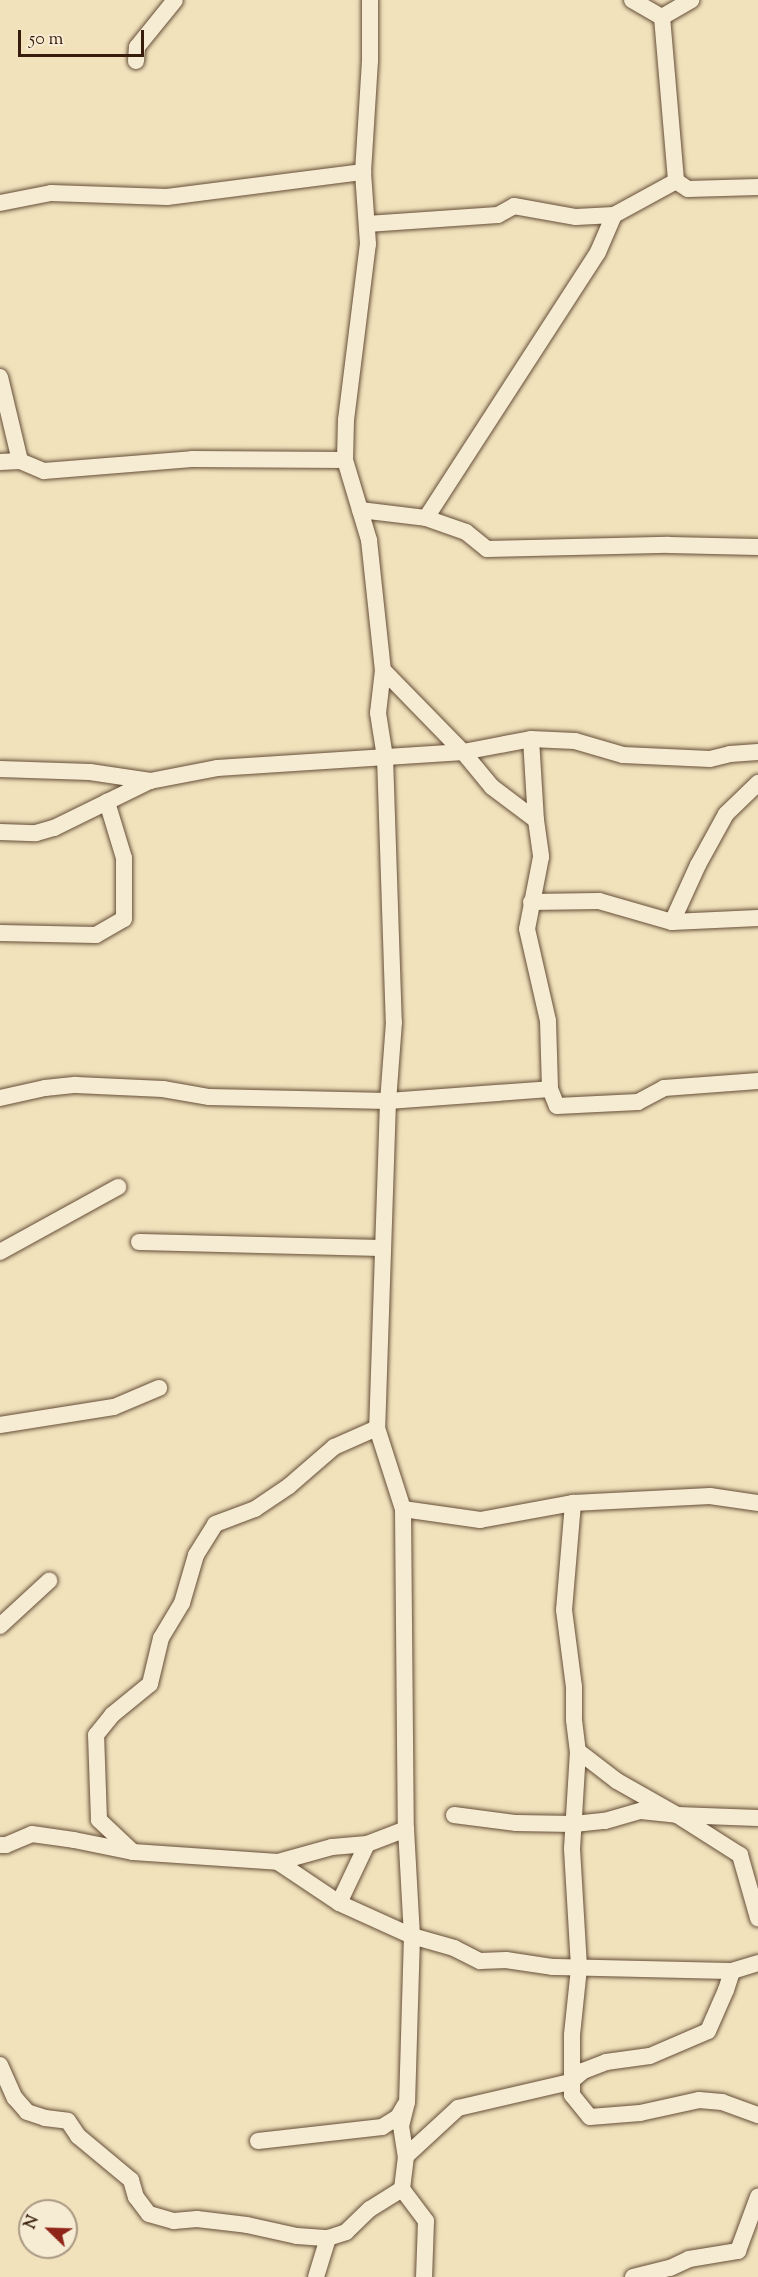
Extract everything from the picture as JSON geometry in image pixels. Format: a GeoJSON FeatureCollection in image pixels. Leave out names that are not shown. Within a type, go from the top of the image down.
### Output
{"type":"FeatureCollection","features":[{"type":"Feature","properties":{"kind":"street"},"geometry":{"type":"LineString","coordinates":[[136,61],[137,47],[175,0]]}},
{"type":"Feature","properties":{"kind":"street"},"geometry":{"type":"LineString","coordinates":[[370,0],[370,61],[363,172],[368,244],[346,420],[345,460],[369,540],[382,670],[378,713],[385,757],[394,1022],[388,1101],[377,1428],[403,1509],[406,1829],[412,1936],[406,2102],[401,2126],[406,2156],[402,2189],[426,2221],[424,2277]]}},
{"type":"Feature","properties":{"kind":"street"},"geometry":{"type":"LineString","coordinates":[[632,0],[662,17]]}},
{"type":"Feature","properties":{"kind":"street"},"geometry":{"type":"LineString","coordinates":[[662,17],[691,0]]}},
{"type":"Feature","properties":{"kind":"street"},"geometry":{"type":"LineString","coordinates":[[662,17],[676,181]]}},
{"type":"Feature","properties":{"kind":"street"},"geometry":{"type":"LineString","coordinates":[[0,203],[51,193],[167,197],[363,172]]}},
{"type":"Feature","properties":{"kind":"street"},"geometry":{"type":"LineString","coordinates":[[367,224],[498,214],[514,206],[576,217],[614,216],[676,181]]}},
{"type":"Feature","properties":{"kind":"street"},"geometry":{"type":"LineString","coordinates":[[676,181],[688,189],[758,187]]}},
{"type":"Feature","properties":{"kind":"street"},"geometry":{"type":"LineString","coordinates":[[426,518],[598,252],[614,216]]}},
{"type":"Feature","properties":{"kind":"street"},"geometry":{"type":"LineString","coordinates":[[0,377],[20,461]]}},
{"type":"Feature","properties":{"kind":"street"},"geometry":{"type":"LineString","coordinates":[[0,462],[20,461],[54,472],[192,459],[345,460]]}},
{"type":"Feature","properties":{"kind":"street"},"geometry":{"type":"LineString","coordinates":[[360,510],[426,518],[466,532],[487,549],[669,545],[758,547]]}},
{"type":"Feature","properties":{"kind":"street"},"geometry":{"type":"LineString","coordinates":[[382,670],[463,752],[492,787],[536,820]]}},
{"type":"Feature","properties":{"kind":"street"},"geometry":{"type":"LineString","coordinates":[[531,739],[536,820],[541,857],[527,929],[548,1021],[550,1089],[556,1106],[638,1102],[664,1088],[758,1081]]}},
{"type":"Feature","properties":{"kind":"street"},"geometry":{"type":"LineString","coordinates":[[0,831],[36,833],[150,782],[217,768],[463,752],[531,739],[576,741],[623,755],[710,759],[730,754],[758,752]]}},
{"type":"Feature","properties":{"kind":"street"},"geometry":{"type":"LineString","coordinates":[[0,769],[90,772],[150,782]]}},
{"type":"Feature","properties":{"kind":"street"},"geometry":{"type":"LineString","coordinates":[[672,922],[698,864],[726,814],[758,783]]}},
{"type":"Feature","properties":{"kind":"street"},"geometry":{"type":"LineString","coordinates":[[0,933],[96,935],[124,919],[124,858],[107,802]]}},
{"type":"Feature","properties":{"kind":"street"},"geometry":{"type":"LineString","coordinates":[[531,902],[599,901],[672,922],[758,918]]}},
{"type":"Feature","properties":{"kind":"street"},"geometry":{"type":"LineString","coordinates":[[0,1098],[45,1088],[76,1085],[163,1089],[220,1097],[388,1101],[550,1089]]}},
{"type":"Feature","properties":{"kind":"street"},"geometry":{"type":"LineString","coordinates":[[0,1252],[118,1187]]}},
{"type":"Feature","properties":{"kind":"street"},"geometry":{"type":"LineString","coordinates":[[139,1242],[383,1248]]}},
{"type":"Feature","properties":{"kind":"street"},"geometry":{"type":"LineString","coordinates":[[0,1425],[31,1418],[114,1407],[159,1388]]}},
{"type":"Feature","properties":{"kind":"street"},"geometry":{"type":"LineString","coordinates":[[133,1852],[99,1820],[96,1735],[112,1715],[150,1683],[161,1638],[182,1603],[196,1556],[215,1524],[255,1509],[289,1486],[334,1447],[377,1428]]}},
{"type":"Feature","properties":{"kind":"street"},"geometry":{"type":"LineString","coordinates":[[403,1509],[480,1520],[573,1503],[710,1496],[758,1503]]}},
{"type":"Feature","properties":{"kind":"street"},"geometry":{"type":"LineString","coordinates":[[573,1503],[564,1610],[574,1687],[574,1720],[578,1751],[572,1849],[579,1968],[570,2082],[572,2095],[590,2117],[640,2113],[699,2100],[722,2102],[758,2115]]}},
{"type":"Feature","properties":{"kind":"street"},"geometry":{"type":"LineString","coordinates":[[0,1626],[49,1581]]}},
{"type":"Feature","properties":{"kind":"street"},"geometry":{"type":"LineString","coordinates":[[578,1751],[617,1782],[677,1815],[740,1855],[758,1918]]}},
{"type":"Feature","properties":{"kind":"street"},"geometry":{"type":"LineString","coordinates":[[454,1815],[516,1823],[573,1824],[605,1821],[641,1811],[677,1815],[758,1818]]}},
{"type":"Feature","properties":{"kind":"street"},"geometry":{"type":"LineString","coordinates":[[0,1845],[6,1845],[32,1834],[133,1852],[278,1862],[332,1847],[367,1844],[406,1829]]}},
{"type":"Feature","properties":{"kind":"street"},"geometry":{"type":"LineString","coordinates":[[339,1903],[367,1844]]}},
{"type":"Feature","properties":{"kind":"street"},"geometry":{"type":"LineString","coordinates":[[278,1862],[339,1903],[412,1936],[454,1948],[480,1961],[506,1960],[553,1967],[732,1971],[758,1963]]}},
{"type":"Feature","properties":{"kind":"street"},"geometry":{"type":"LineString","coordinates":[[406,2156],[458,2108],[570,2082],[583,2071],[606,2062],[650,2056],[708,2031],[732,1971]]}},
{"type":"Feature","properties":{"kind":"street"},"geometry":{"type":"LineString","coordinates":[[0,2065],[15,2098],[27,2112],[45,2118],[68,2121],[78,2136],[131,2180],[136,2197],[149,2214],[174,2221],[197,2219],[247,2225],[297,2236],[328,2238],[346,2232],[370,2209],[402,2189]]}},
{"type":"Feature","properties":{"kind":"street"},"geometry":{"type":"LineString","coordinates":[[258,2140],[382,2127],[398,2117],[406,2102]]}},
{"type":"Feature","properties":{"kind":"street"},"geometry":{"type":"LineString","coordinates":[[738,2251],[758,2197]]}},
{"type":"Feature","properties":{"kind":"street"},"geometry":{"type":"LineString","coordinates":[[633,2277],[670,2268],[689,2259],[738,2251],[752,2242],[758,2229]]}},
{"type":"Feature","properties":{"kind":"street"},"geometry":{"type":"LineString","coordinates":[[316,2277],[328,2238]]}}]}
